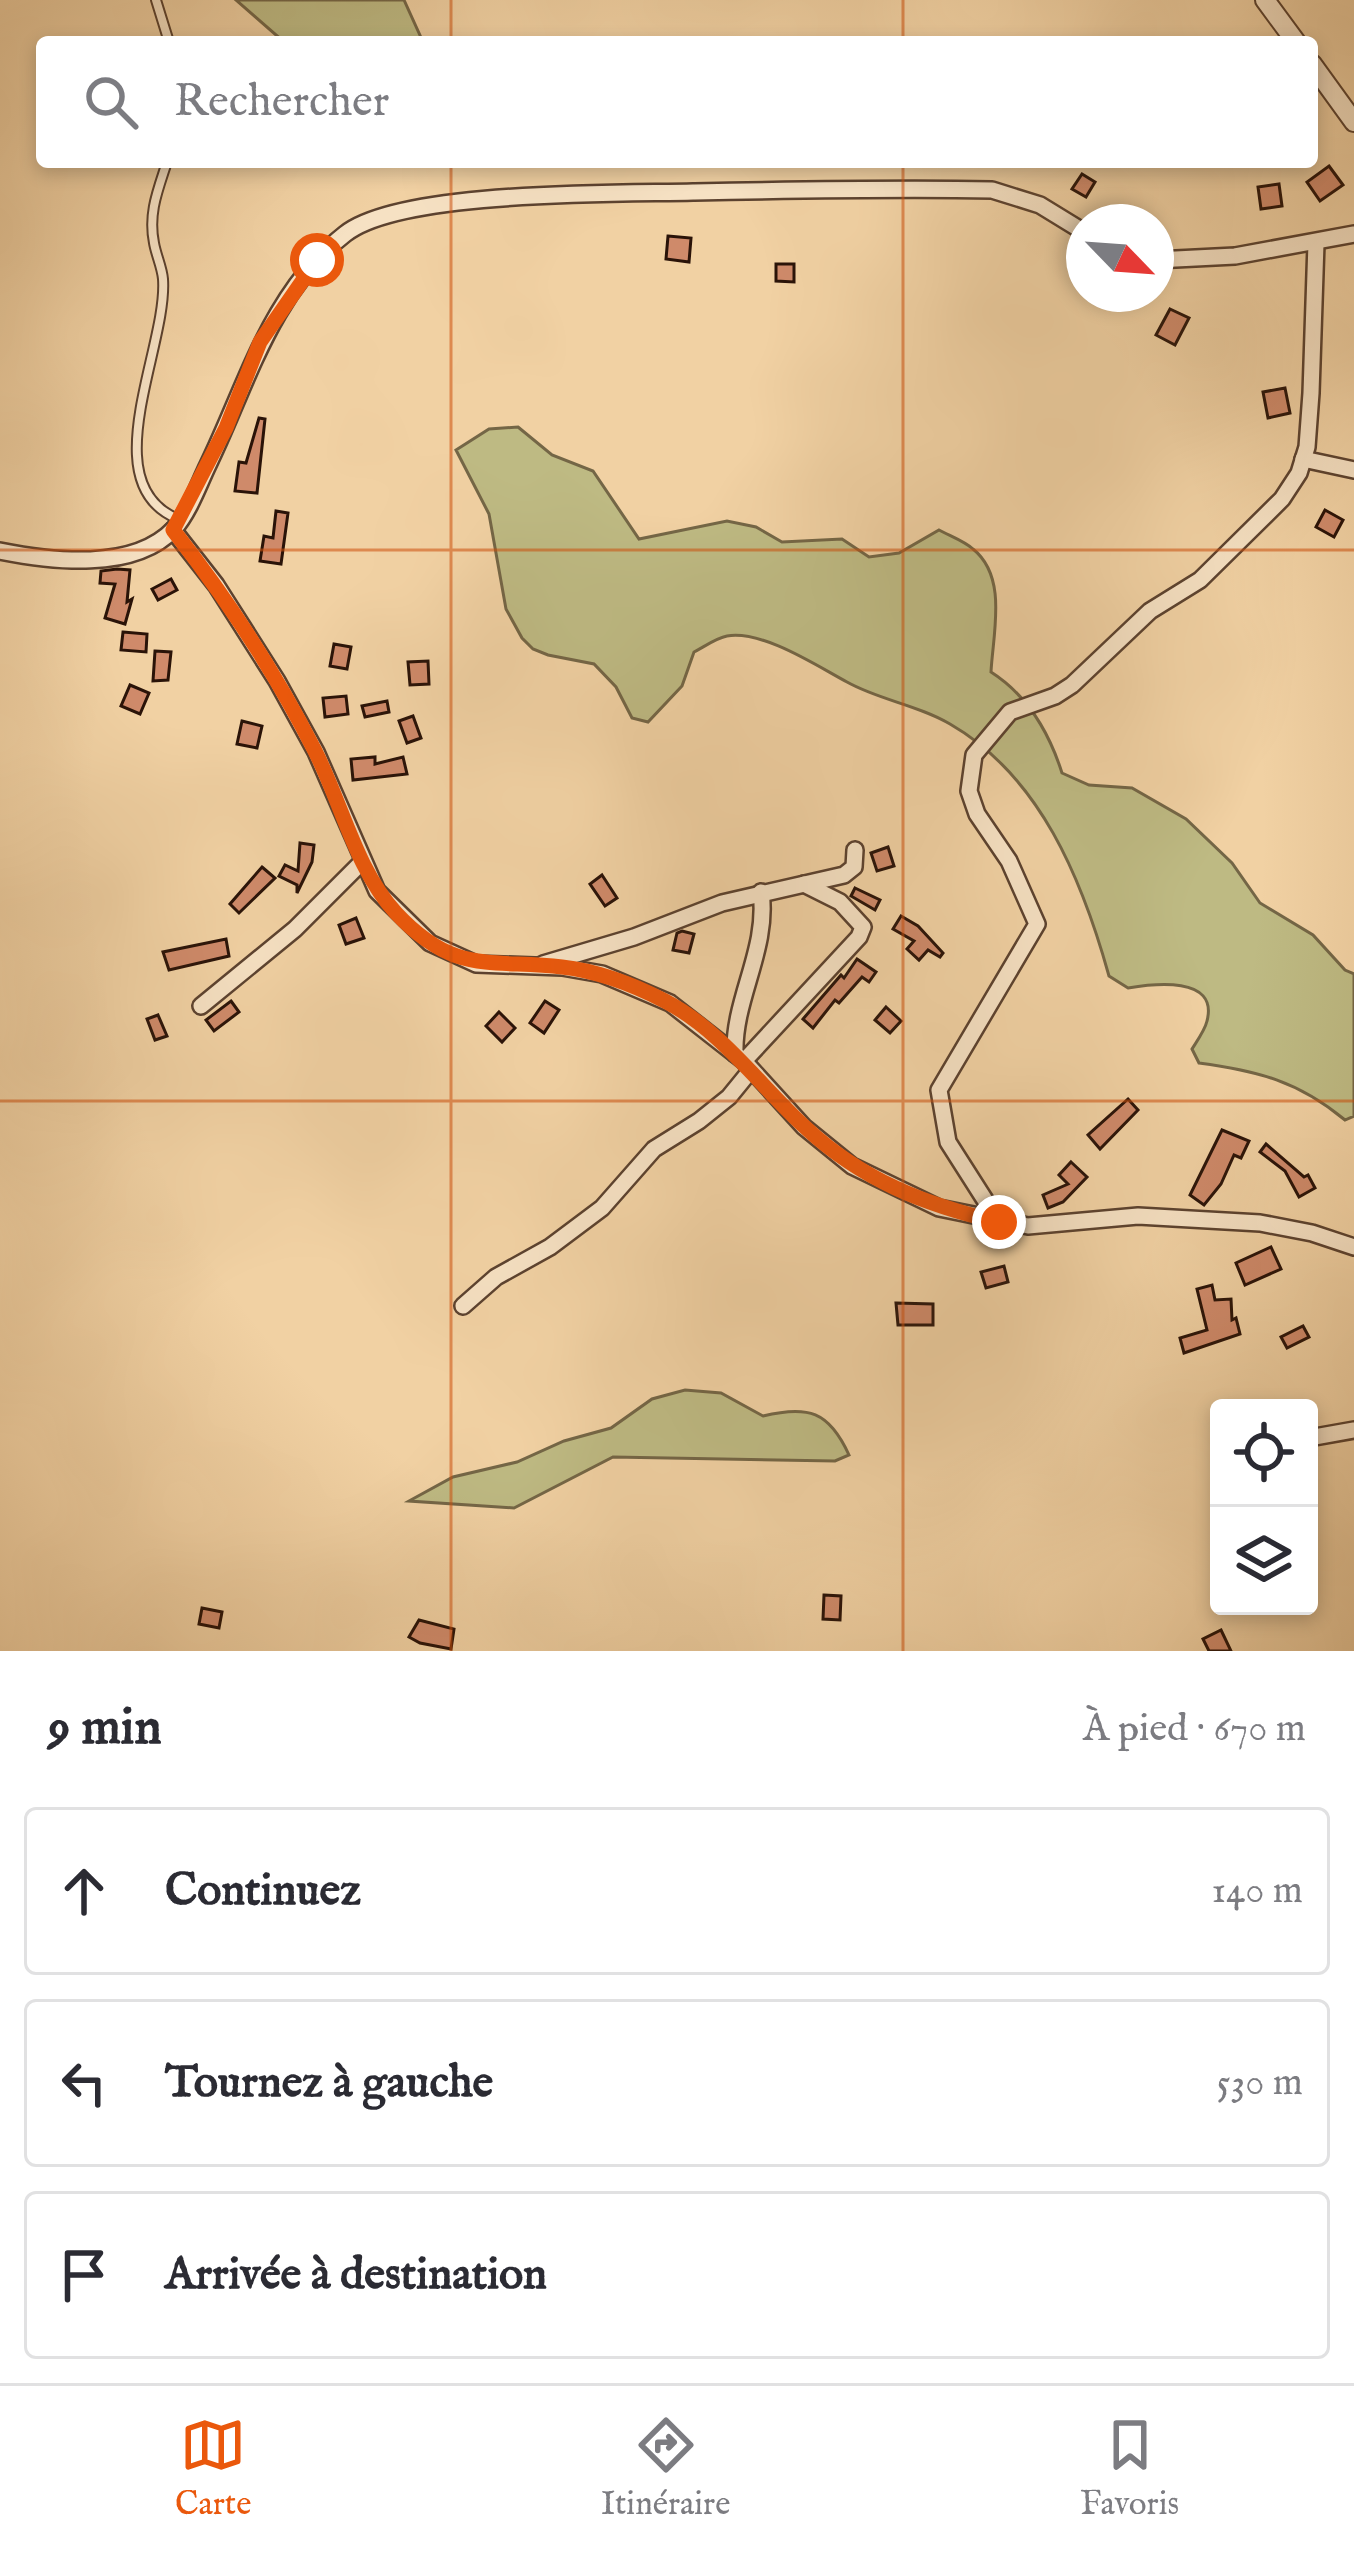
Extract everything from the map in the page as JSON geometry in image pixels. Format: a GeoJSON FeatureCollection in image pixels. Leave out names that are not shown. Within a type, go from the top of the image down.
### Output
{"type":"FeatureCollection","features":[{"type":"Feature","properties":{"kind":"street"},"geometry":{"type":"LineString","coordinates":[[1265,0],[1292,36]]}},
{"type":"Feature","properties":{"kind":"street"},"geometry":{"type":"LineString","coordinates":[[1318,72],[1354,122]]}},
{"type":"Feature","properties":{"kind":"street"},"geometry":{"type":"LineString","coordinates":[[0,551],[98,559],[134,552],[176,525],[271,326],[317,260],[348,231],[377,216],[429,206],[570,195],[970,189],[1018,196],[1066,222]]}},
{"type":"Feature","properties":{"kind":"street"},"geometry":{"type":"LineString","coordinates":[[1174,260],[1354,234]]}},
{"type":"Feature","properties":{"kind":"street"},"geometry":{"type":"LineString","coordinates":[[999,1222],[948,1142],[939,1090],[1037,924],[1010,861],[977,814],[969,791],[974,754],[1010,712],[1072,685],[1150,610],[1207,575],[1282,499],[1304,459],[1316,243]]}},
{"type":"Feature","properties":{"kind":"street"},"geometry":{"type":"LineString","coordinates":[[1304,459],[1354,470]]}},
{"type":"Feature","properties":{"kind":"street"},"geometry":{"type":"LineString","coordinates":[[176,525],[277,681],[324,769],[377,891],[430,943],[476,964],[602,974],[670,1004],[743,1062],[804,1127],[852,1166],[939,1208],[999,1222],[1043,1225],[1138,1216],[1213,1220],[1312,1233],[1354,1247]]}},
{"type":"Feature","properties":{"kind":"street"},"geometry":{"type":"LineString","coordinates":[[537,966],[761,892],[844,875],[854,867],[855,850]]}},
{"type":"Feature","properties":{"kind":"street"},"geometry":{"type":"LineString","coordinates":[[201,1006],[295,929],[363,862]]}},
{"type":"Feature","properties":{"kind":"street"},"geometry":{"type":"LineString","coordinates":[[463,1306],[496,1277],[550,1247],[602,1208],[654,1149],[729,1096],[743,1062],[859,937],[863,927],[840,902],[801,884]]}},
{"type":"Feature","properties":{"kind":"street"},"geometry":{"type":"LineString","coordinates":[[743,1062],[734,1034],[760,938],[761,892]]}},
{"type":"Feature","properties":{"kind":"street"},"geometry":{"type":"LineString","coordinates":[[1318,1436],[1354,1430]]}},
{"type":"Feature","properties":{"kind":"lane"},"geometry":{"type":"LineString","coordinates":[[156,0],[167,36]]}},
{"type":"Feature","properties":{"kind":"lane"},"geometry":{"type":"LineString","coordinates":[[164,168],[151,211],[163,280],[137,457],[141,487],[149,501],[176,525]]}},
{"type":"Feature","properties":{"kind":"shaded area"},"geometry":{"type":"Polygon","coordinates":[[[236,0],[404,0],[420,36],[277,36],[236,0]]]}},
{"type":"Feature","properties":{"kind":"shaded area"},"geometry":{"type":"Polygon","coordinates":[[[518,427],[552,455],[593,471],[639,539],[727,521],[756,527],[782,542],[842,539],[869,557],[899,553],[939,530],[973,549],[984,561],[995,590],[991,672],[1035,716],[1062,773],[1089,785],[1132,788],[1186,819],[1232,863],[1260,903],[1313,935],[1354,974],[1354,1116],[1345,1120],[1311,1096],[1276,1080],[1199,1063],[1192,1049],[1203,1032],[1208,1006],[1194,989],[1128,988],[1109,976],[1071,867],[1033,801],[982,746],[950,724],[859,688],[773,644],[741,636],[723,637],[694,652],[682,686],[648,722],[632,718],[616,687],[594,664],[533,649],[506,609],[489,514],[456,450],[489,429],[518,427]]]}},
{"type":"Feature","properties":{"kind":"shaded area"},"geometry":{"type":"Polygon","coordinates":[[[685,1390],[721,1393],[763,1416],[793,1411],[815,1415],[833,1429],[849,1455],[835,1461],[613,1457],[514,1508],[409,1501],[453,1477],[517,1462],[564,1441],[611,1428],[652,1399],[685,1390]]]}},
{"type":"Feature","properties":{"kind":"building"},"geometry":{"type":"Polygon","coordinates":[[[1329,166],[1343,185],[1320,201],[1307,182],[1329,166]]]}},
{"type":"Feature","properties":{"kind":"building"},"geometry":{"type":"Polygon","coordinates":[[[1082,174],[1095,182],[1086,197],[1072,189],[1082,174]]]}},
{"type":"Feature","properties":{"kind":"building"},"geometry":{"type":"Polygon","coordinates":[[[1279,184],[1282,206],[1261,209],[1258,187],[1279,184]]]}},
{"type":"Feature","properties":{"kind":"building"},"geometry":{"type":"Polygon","coordinates":[[[668,236],[691,238],[689,262],[666,259],[668,236]]]}},
{"type":"Feature","properties":{"kind":"building"},"geometry":{"type":"Polygon","coordinates":[[[776,264],[794,264],[794,282],[776,281],[776,264]]]}},
{"type":"Feature","properties":{"kind":"building"},"geometry":{"type":"Polygon","coordinates":[[[1168,312],[1189,318],[1175,345],[1156,335],[1168,312]]]}},
{"type":"Feature","properties":{"kind":"building"},"geometry":{"type":"Polygon","coordinates":[[[1285,388],[1290,413],[1268,418],[1263,392],[1285,388]]]}},
{"type":"Feature","properties":{"kind":"building"},"geometry":{"type":"Polygon","coordinates":[[[259,418],[265,419],[257,493],[235,491],[239,462],[246,463],[259,418]]]}},
{"type":"Feature","properties":{"kind":"building"},"geometry":{"type":"Polygon","coordinates":[[[1325,510],[1343,520],[1334,537],[1316,527],[1325,510]]]}},
{"type":"Feature","properties":{"kind":"building"},"geometry":{"type":"Polygon","coordinates":[[[276,511],[288,513],[281,564],[260,561],[264,536],[273,538],[276,511]]]}},
{"type":"Feature","properties":{"kind":"building"},"geometry":{"type":"Polygon","coordinates":[[[130,570],[127,602],[132,599],[125,624],[105,618],[115,584],[100,583],[101,571],[130,570]]]}},
{"type":"Feature","properties":{"kind":"building"},"geometry":{"type":"Polygon","coordinates":[[[171,579],[177,590],[158,600],[152,589],[171,579]]]}},
{"type":"Feature","properties":{"kind":"building"},"geometry":{"type":"Polygon","coordinates":[[[123,632],[147,634],[146,652],[121,650],[123,632]]]}},
{"type":"Feature","properties":{"kind":"building"},"geometry":{"type":"Polygon","coordinates":[[[334,644],[351,647],[347,669],[330,666],[334,644]]]}},
{"type":"Feature","properties":{"kind":"building"},"geometry":{"type":"Polygon","coordinates":[[[155,651],[171,652],[168,680],[153,681],[155,651]]]}},
{"type":"Feature","properties":{"kind":"building"},"geometry":{"type":"Polygon","coordinates":[[[428,661],[429,684],[410,685],[408,662],[428,661]]]}},
{"type":"Feature","properties":{"kind":"building"},"geometry":{"type":"Polygon","coordinates":[[[130,685],[149,693],[140,714],[121,706],[130,685]]]}},
{"type":"Feature","properties":{"kind":"building"},"geometry":{"type":"Polygon","coordinates":[[[346,696],[348,714],[325,717],[323,698],[346,696]]]}},
{"type":"Feature","properties":{"kind":"building"},"geometry":{"type":"Polygon","coordinates":[[[387,701],[389,712],[365,717],[362,706],[387,701]]]}},
{"type":"Feature","properties":{"kind":"building"},"geometry":{"type":"Polygon","coordinates":[[[413,716],[421,738],[407,743],[399,721],[413,716]]]}},
{"type":"Feature","properties":{"kind":"building"},"geometry":{"type":"Polygon","coordinates":[[[242,721],[262,726],[257,748],[237,744],[242,721]]]}},
{"type":"Feature","properties":{"kind":"building"},"geometry":{"type":"Polygon","coordinates":[[[375,757],[375,764],[403,757],[407,774],[353,780],[351,759],[375,757]]]}},
{"type":"Feature","properties":{"kind":"building"},"geometry":{"type":"Polygon","coordinates":[[[300,843],[314,845],[312,862],[297,893],[297,885],[279,876],[285,865],[298,871],[300,843]]]}},
{"type":"Feature","properties":{"kind":"building"},"geometry":{"type":"Polygon","coordinates":[[[888,847],[894,866],[877,871],[871,853],[888,847]]]}},
{"type":"Feature","properties":{"kind":"building"},"geometry":{"type":"Polygon","coordinates":[[[262,867],[275,878],[239,913],[230,904],[262,867]]]}},
{"type":"Feature","properties":{"kind":"building"},"geometry":{"type":"Polygon","coordinates":[[[602,875],[617,898],[605,906],[590,884],[602,875]]]}},
{"type":"Feature","properties":{"kind":"building"},"geometry":{"type":"Polygon","coordinates":[[[855,888],[880,900],[875,910],[851,896],[855,888]]]}},
{"type":"Feature","properties":{"kind":"building"},"geometry":{"type":"Polygon","coordinates":[[[901,916],[918,926],[943,953],[940,957],[928,950],[919,960],[907,949],[914,941],[893,929],[901,916]]]}},
{"type":"Feature","properties":{"kind":"building"},"geometry":{"type":"Polygon","coordinates":[[[356,918],[364,938],[346,944],[339,925],[356,918]]]}},
{"type":"Feature","properties":{"kind":"building"},"geometry":{"type":"Polygon","coordinates":[[[677,933],[694,934],[689,953],[673,950],[677,933]]]}},
{"type":"Feature","properties":{"kind":"building"},"geometry":{"type":"Polygon","coordinates":[[[226,939],[229,956],[169,970],[163,952],[226,939]]]}},
{"type":"Feature","properties":{"kind":"building"},"geometry":{"type":"Polygon","coordinates":[[[857,959],[876,972],[869,982],[862,977],[839,1003],[835,1000],[813,1028],[803,1019],[857,959]]]}},
{"type":"Feature","properties":{"kind":"building"},"geometry":{"type":"Polygon","coordinates":[[[231,1001],[239,1012],[214,1031],[206,1020],[231,1001]]]}},
{"type":"Feature","properties":{"kind":"building"},"geometry":{"type":"Polygon","coordinates":[[[545,1001],[559,1010],[544,1033],[530,1023],[545,1001]]]}},
{"type":"Feature","properties":{"kind":"building"},"geometry":{"type":"Polygon","coordinates":[[[886,1007],[901,1021],[890,1033],[875,1020],[886,1007]]]}},
{"type":"Feature","properties":{"kind":"building"},"geometry":{"type":"Polygon","coordinates":[[[499,1012],[515,1028],[502,1042],[486,1026],[499,1012]]]}},
{"type":"Feature","properties":{"kind":"building"},"geometry":{"type":"Polygon","coordinates":[[[158,1015],[167,1036],[155,1040],[147,1019],[158,1015]]]}},
{"type":"Feature","properties":{"kind":"building"},"geometry":{"type":"Polygon","coordinates":[[[1128,1099],[1138,1110],[1100,1149],[1088,1135],[1128,1099]]]}},
{"type":"Feature","properties":{"kind":"building"},"geometry":{"type":"Polygon","coordinates":[[[1222,1130],[1249,1141],[1241,1158],[1234,1155],[1221,1184],[1204,1205],[1190,1195],[1222,1130]]]}},
{"type":"Feature","properties":{"kind":"building"},"geometry":{"type":"Polygon","coordinates":[[[1266,1144],[1304,1177],[1308,1175],[1315,1188],[1299,1197],[1285,1171],[1260,1152],[1266,1144]]]}},
{"type":"Feature","properties":{"kind":"building"},"geometry":{"type":"Polygon","coordinates":[[[1071,1162],[1087,1177],[1063,1202],[1048,1208],[1043,1195],[1068,1184],[1059,1175],[1071,1162]]]}},
{"type":"Feature","properties":{"kind":"building"},"geometry":{"type":"Polygon","coordinates":[[[1271,1247],[1281,1269],[1245,1285],[1236,1263],[1271,1247]]]}},
{"type":"Feature","properties":{"kind":"building"},"geometry":{"type":"Polygon","coordinates":[[[1004,1266],[1008,1282],[986,1288],[981,1272],[1004,1266]]]}},
{"type":"Feature","properties":{"kind":"building"},"geometry":{"type":"Polygon","coordinates":[[[1212,1285],[1215,1300],[1231,1299],[1232,1320],[1236,1318],[1240,1334],[1184,1353],[1180,1338],[1207,1330],[1197,1289],[1212,1285]]]}},
{"type":"Feature","properties":{"kind":"building"},"geometry":{"type":"Polygon","coordinates":[[[896,1303],[933,1304],[933,1325],[898,1325],[896,1303]]]}},
{"type":"Feature","properties":{"kind":"building"},"geometry":{"type":"Polygon","coordinates":[[[1303,1326],[1309,1337],[1287,1348],[1281,1337],[1303,1326]]]}},
{"type":"Feature","properties":{"kind":"building"},"geometry":{"type":"Polygon","coordinates":[[[824,1595],[841,1596],[840,1620],[823,1619],[824,1595]]]}},
{"type":"Feature","properties":{"kind":"building"},"geometry":{"type":"Polygon","coordinates":[[[202,1608],[222,1612],[219,1628],[199,1624],[202,1608]]]}},
{"type":"Feature","properties":{"kind":"building"},"geometry":{"type":"Polygon","coordinates":[[[419,1620],[454,1629],[451,1649],[409,1637],[419,1620]]]}},
{"type":"Feature","properties":{"kind":"building"},"geometry":{"type":"Polygon","coordinates":[[[1221,1630],[1231,1651],[1209,1651],[1203,1639],[1221,1630]]]}},
{"type":"Feature","properties":{"kind":"route"},"geometry":{"type":"LineString","coordinates":[[317,260],[260,342],[226,428],[173,530],[245,627],[277,681],[340,802],[377,891],[430,943],[457,957],[476,964],[562,967],[602,974],[670,1004],[744,1061],[804,1127],[852,1166],[939,1208],[999,1222]]}}]}
